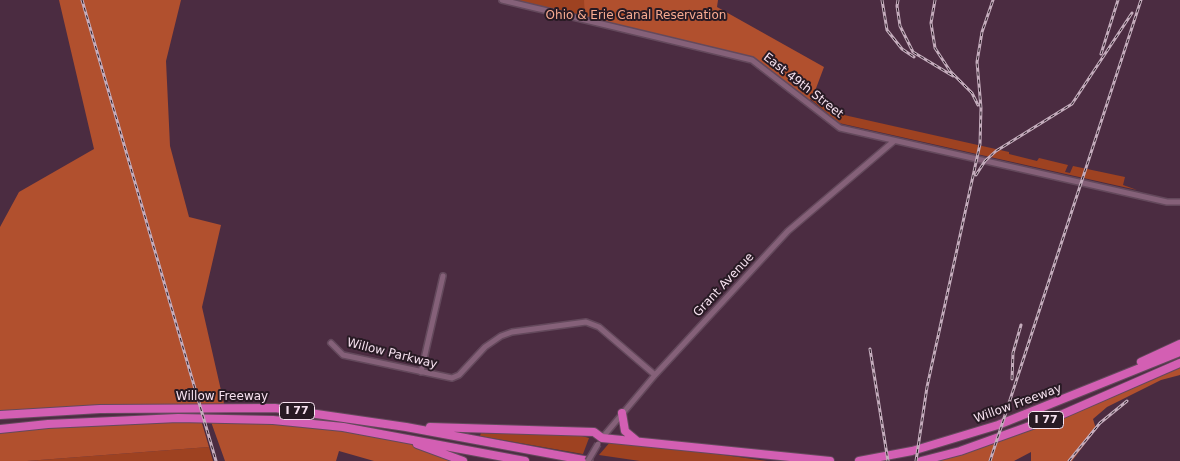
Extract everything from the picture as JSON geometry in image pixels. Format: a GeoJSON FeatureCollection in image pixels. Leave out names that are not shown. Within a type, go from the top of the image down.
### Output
{"type":"FeatureCollection","features":[{"type":"Feature","properties":{"kind":"highway"},"geometry":{"type":"LineString","coordinates":[[1111,379],[1180,344]]}},
{"type":"Feature","properties":{"kind":"highway","name":"Willow Freeway"},"geometry":{"type":"LineString","coordinates":[[859,461],[912,451],[998,425],[1180,352]]}},
{"type":"Feature","properties":{"kind":"highway","name":"Willow Freeway"},"geometry":{"type":"LineString","coordinates":[[921,461],[960,451],[1063,414],[1180,362]]}},
{"type":"Feature","properties":{"kind":"highway","name":"Willow Freeway"},"geometry":{"type":"LineString","coordinates":[[0,416],[100,409],[275,408],[406,427],[589,461]]}},
{"type":"Feature","properties":{"kind":"highway"},"geometry":{"type":"LineString","coordinates":[[622,413],[625,431],[637,441]]}},
{"type":"Feature","properties":{"kind":"highway","name":"Willow Freeway"},"geometry":{"type":"LineString","coordinates":[[0,429],[48,424],[178,418],[273,420],[342,427],[525,461]]}},
{"type":"Feature","properties":{"kind":"highway"},"geometry":{"type":"LineString","coordinates":[[406,427],[594,432],[600,441],[637,441],[734,453],[830,461]]}},
{"type":"Feature","properties":{"kind":"highway"},"geometry":{"type":"LineString","coordinates":[[397,436],[463,461]]}},
{"type":"Feature","properties":{"kind":"street","name":"East 49th Street"},"geometry":{"type":"LineString","coordinates":[[502,0],[752,60],[833,125],[894,141],[1167,202],[1180,202]]}},
{"type":"Feature","properties":{"kind":"street","name":"Grant Avenue"},"geometry":{"type":"LineString","coordinates":[[589,461],[600,441],[622,413],[788,231],[894,141]]}},
{"type":"Feature","properties":{"kind":"street"},"geometry":{"type":"LineString","coordinates":[[421,372],[443,276]]}},
{"type":"Feature","properties":{"kind":"street","name":"Willow Parkway"},"geometry":{"type":"LineString","coordinates":[[331,343],[343,354],[442,378],[456,377],[485,347],[501,336],[582,321],[599,327],[655,376]]}},
{"type":"Feature","properties":{"kind":"green space"},"geometry":{"type":"Polygon","coordinates":[[[59,0],[181,0],[166,61],[170,146],[189,217],[221,225],[202,307],[225,408],[0,415],[0,227],[19,192],[94,149],[59,0]]]}},
{"type":"Feature","properties":{"kind":"green space","name":"Ohio & Erie Canal Reservation"},"geometry":{"type":"Polygon","coordinates":[[[503,0],[649,0],[811,87],[844,115],[1009,152],[1009,154],[1037,161],[1039,158],[1068,165],[1065,172],[1070,173],[1073,166],[1125,177],[1123,185],[1137,190],[839,123],[808,97],[752,58],[503,0]]]}},
{"type":"Feature","properties":{"kind":"green space","name":"Ohio & Erie Canal Reservation"},"geometry":{"type":"Polygon","coordinates":[[[584,0],[718,0],[717,7],[824,67],[815,91],[808,103],[752,60],[585,19],[584,0]]]}},
{"type":"Feature","properties":{"kind":"green space"},"geometry":{"type":"Polygon","coordinates":[[[1180,363],[1180,375],[1161,380],[1107,407],[1093,419],[1096,429],[1072,461],[1031,461],[1031,452],[1014,461],[921,461],[1063,414],[1180,363]]]}},
{"type":"Feature","properties":{"kind":"green space"},"geometry":{"type":"Polygon","coordinates":[[[210,419],[273,420],[397,436],[463,461],[374,461],[339,451],[336,461],[225,461],[210,419]]]}},
{"type":"Feature","properties":{"kind":"green space"},"geometry":{"type":"Polygon","coordinates":[[[201,420],[209,447],[27,461],[0,461],[0,429],[201,420]]]}},
{"type":"Feature","properties":{"kind":"green space"},"geometry":{"type":"Polygon","coordinates":[[[481,433],[578,435],[589,438],[583,454],[480,436],[481,433]]]}},
{"type":"Feature","properties":{"kind":"green space"},"geometry":{"type":"Polygon","coordinates":[[[611,441],[767,461],[640,461],[599,455],[611,441]]]}},
{"type":"Feature","properties":{"kind":"green space"},"geometry":{"type":"Polygon","coordinates":[[[209,447],[213,461],[27,461],[209,447]]]}},
{"type":"Feature","properties":{"kind":"railway"},"geometry":{"type":"LineString","coordinates":[[82,0],[216,461]]}},
{"type":"Feature","properties":{"kind":"railway"},"geometry":{"type":"LineString","coordinates":[[882,0],[887,30],[902,49],[914,57]]}},
{"type":"Feature","properties":{"kind":"railway"},"geometry":{"type":"LineString","coordinates":[[898,0],[900,26],[913,52],[953,76]]}},
{"type":"Feature","properties":{"kind":"railway"},"geometry":{"type":"LineString","coordinates":[[935,0],[931,23],[935,48],[950,71],[972,93],[978,105]]}},
{"type":"Feature","properties":{"kind":"railway"},"geometry":{"type":"LineString","coordinates":[[916,461],[927,387],[980,144],[981,108],[977,62],[982,32],[993,0]]}},
{"type":"Feature","properties":{"kind":"railway"},"geometry":{"type":"LineString","coordinates":[[1101,54],[1118,0]]}},
{"type":"Feature","properties":{"kind":"railway"},"geometry":{"type":"LineString","coordinates":[[990,461],[1141,0]]}},
{"type":"Feature","properties":{"kind":"railway"},"geometry":{"type":"LineString","coordinates":[[976,175],[985,161],[996,151],[1072,104],[1132,13]]}},
{"type":"Feature","properties":{"kind":"railway"},"geometry":{"type":"LineString","coordinates":[[1012,379],[1013,353],[1021,325]]}},
{"type":"Feature","properties":{"kind":"railway"},"geometry":{"type":"LineString","coordinates":[[870,349],[888,461]]}},
{"type":"Feature","properties":{"kind":"railway"},"geometry":{"type":"LineString","coordinates":[[1069,461],[1100,423],[1127,401]]}}]}
